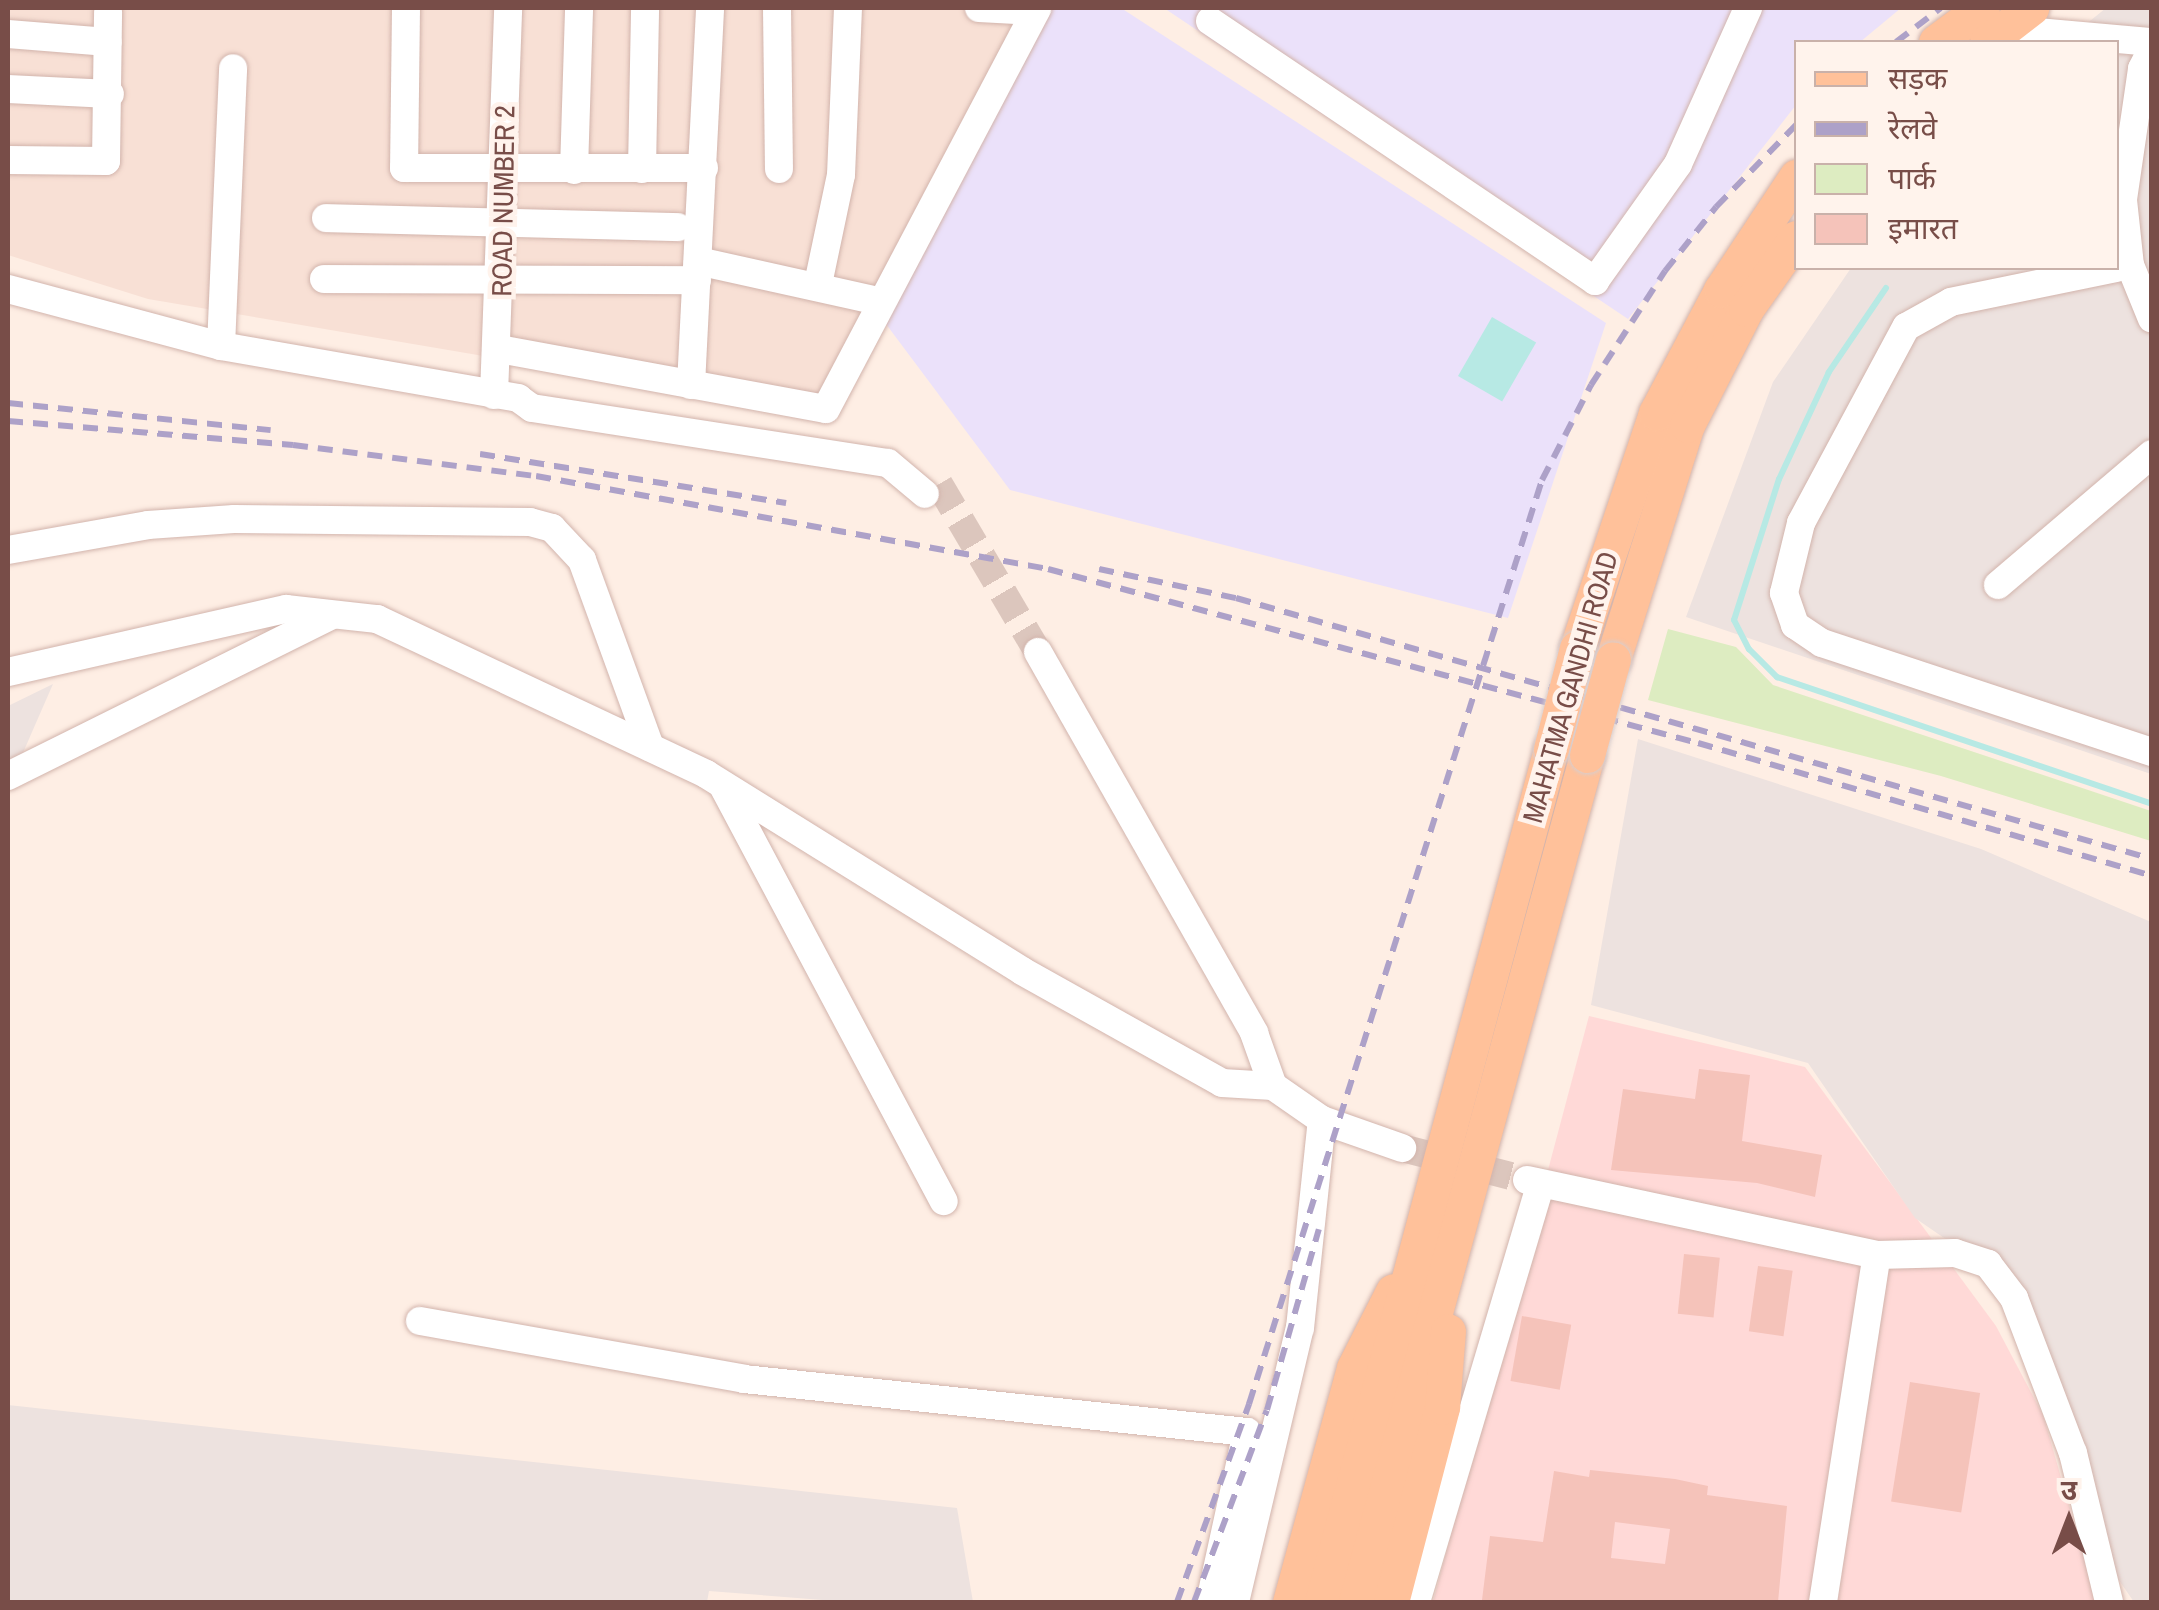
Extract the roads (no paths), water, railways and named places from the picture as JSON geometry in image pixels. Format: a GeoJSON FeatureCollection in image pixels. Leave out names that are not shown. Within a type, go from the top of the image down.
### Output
{"type":"FeatureCollection","features":[{"type":"Feature","properties":{"kind":"main road","name":"MAHATMA GANDHI ROAD"},"geometry":{"type":"LineString","coordinates":[[1440,1233],[1577,648],[1656,414],[1721,290],[1794,180]]}},
{"type":"Feature","properties":{"kind":"main road","name":"MAHATMA GANDHI ROAD"},"geometry":{"type":"LineString","coordinates":[[1440,1233],[1687,426],[1746,309],[1794,241]]}},
{"type":"Feature","properties":{"kind":"main road"},"geometry":{"type":"LineString","coordinates":[[1356,1602],[1400,1383],[1440,1233]]}},
{"type":"Feature","properties":{"kind":"main road"},"geometry":{"type":"LineString","coordinates":[[1290,1602],[1354,1368],[1440,1233]]}},
{"type":"Feature","properties":{"kind":"main road"},"geometry":{"type":"LineString","coordinates":[[1391,1602],[1442,1407],[1440,1233]]}},
{"type":"Feature","properties":{"kind":"main road"},"geometry":{"type":"LineString","coordinates":[[1322,1602],[1400,1383]]}},
{"type":"Feature","properties":{"kind":"street"},"geometry":{"type":"LineString","coordinates":[[406,8],[404,168],[704,168]]}},
{"type":"Feature","properties":{"kind":"street","name":"ROAD NUMBER 2"},"geometry":{"type":"LineString","coordinates":[[506,397],[499,349],[508,8]]}},
{"type":"Feature","properties":{"kind":"street"},"geometry":{"type":"LineString","coordinates":[[574,170],[578,8]]}},
{"type":"Feature","properties":{"kind":"street"},"geometry":{"type":"LineString","coordinates":[[642,169],[645,8]]}},
{"type":"Feature","properties":{"kind":"street"},"geometry":{"type":"LineString","coordinates":[[691,385],[710,8]]}},
{"type":"Feature","properties":{"kind":"street"},"geometry":{"type":"LineString","coordinates":[[777,8],[780,169]]}},
{"type":"Feature","properties":{"kind":"street"},"geometry":{"type":"LineString","coordinates":[[818,284],[841,176],[848,8]]}},
{"type":"Feature","properties":{"kind":"street"},"geometry":{"type":"LineString","coordinates":[[499,349],[826,409],[878,301],[1036,9],[979,8]]}},
{"type":"Feature","properties":{"kind":"street"},"geometry":{"type":"LineString","coordinates":[[1210,21],[1595,281],[1678,164],[1748,8]]}},
{"type":"Feature","properties":{"kind":"street"},"geometry":{"type":"LineString","coordinates":[[8,160],[103,164],[110,94],[108,12]]}},
{"type":"Feature","properties":{"kind":"street"},"geometry":{"type":"LineString","coordinates":[[1976,24],[2104,40]]}},
{"type":"Feature","properties":{"kind":"street"},"geometry":{"type":"LineString","coordinates":[[8,34],[108,42]]}},
{"type":"Feature","properties":{"kind":"street"},"geometry":{"type":"LineString","coordinates":[[2119,42],[2152,46],[2142,69],[2123,200],[2120,266],[2152,319]]}},
{"type":"Feature","properties":{"kind":"street"},"geometry":{"type":"LineString","coordinates":[[221,346],[233,68]]}},
{"type":"Feature","properties":{"kind":"street"},"geometry":{"type":"LineString","coordinates":[[8,89],[110,94]]}},
{"type":"Feature","properties":{"kind":"street"},"geometry":{"type":"LineString","coordinates":[[326,218],[678,227]]}},
{"type":"Feature","properties":{"kind":"street"},"geometry":{"type":"LineString","coordinates":[[2101,270],[1951,302],[1906,327],[1800,523],[1784,592],[1795,625],[1822,643],[2152,752]]}},
{"type":"Feature","properties":{"kind":"street"},"geometry":{"type":"LineString","coordinates":[[324,279],[698,271],[818,284],[878,301]]}},
{"type":"Feature","properties":{"kind":"street"},"geometry":{"type":"LineString","coordinates":[[8,290],[221,346],[506,397],[532,408],[888,463],[932,489]]}},
{"type":"Feature","properties":{"kind":"street"},"geometry":{"type":"LineString","coordinates":[[1998,585],[2152,454]]}},
{"type":"Feature","properties":{"kind":"street"},"geometry":{"type":"LineString","coordinates":[[8,550],[148,524],[234,519],[552,528],[582,560],[650,747]]}},
{"type":"Feature","properties":{"kind":"street"},"geometry":{"type":"LineString","coordinates":[[8,672],[286,609],[377,619],[722,784],[1022,971],[1222,1084],[1274,1086]]}},
{"type":"Feature","properties":{"kind":"street"},"geometry":{"type":"LineString","coordinates":[[8,776],[334,614]]}},
{"type":"Feature","properties":{"kind":"street"},"geometry":{"type":"LineString","coordinates":[[1030,657],[1240,1041],[1255,1048],[1274,1086],[1322,1120],[1402,1148]]}},
{"type":"Feature","properties":{"kind":"street"},"geometry":{"type":"LineString","coordinates":[[722,784],[944,1201]]}},
{"type":"Feature","properties":{"kind":"street"},"geometry":{"type":"LineString","coordinates":[[1235,1602],[1300,1328],[1322,1120]]}},
{"type":"Feature","properties":{"kind":"street"},"geometry":{"type":"LineString","coordinates":[[1416,1602],[1534,1182],[1877,1255],[1972,1255],[2000,1276],[2073,1454],[2110,1602]]}},
{"type":"Feature","properties":{"kind":"street"},"geometry":{"type":"LineString","coordinates":[[1824,1602],[1877,1255]]}},
{"type":"Feature","properties":{"kind":"street"},"geometry":{"type":"LineString","coordinates":[[420,1322],[744,1379],[1247,1432],[1210,1602]]}},
{"type":"Feature","properties":{"kind":"water"},"geometry":{"type":"Polygon","coordinates":[[[1492,317],[1536,343],[1502,401],[1458,376],[1492,317]]]}},
{"type":"Feature","properties":{"kind":"waterway"},"geometry":{"type":"LineString","coordinates":[[1886,288],[1829,372],[1779,479],[1734,620],[1749,649],[1777,677],[2152,804]]}},
{"type":"Feature","properties":{"kind":"tunnel"},"geometry":{"type":"LineString","coordinates":[[939,484],[1038,652]]}},
{"type":"Feature","properties":{"kind":"tunnel"},"geometry":{"type":"LineString","coordinates":[[1402,1148],[1527,1180]]}},
{"type":"Feature","properties":{"kind":"railway"},"geometry":{"type":"LineString","coordinates":[[1899,40],[1941,8]]}},
{"type":"Feature","properties":{"kind":"railway"},"geometry":{"type":"LineString","coordinates":[[1177,1602],[1249,1404],[1542,480],[1591,385],[1665,271],[1716,207],[1794,127]]}},
{"type":"Feature","properties":{"kind":"railway"},"geometry":{"type":"LineString","coordinates":[[8,403],[271,430]]}},
{"type":"Feature","properties":{"kind":"railway"},"geometry":{"type":"LineString","coordinates":[[8,421],[293,445],[536,476],[1048,569],[1698,743],[2152,876]]}},
{"type":"Feature","properties":{"kind":"railway"},"geometry":{"type":"LineString","coordinates":[[480,454],[786,503]]}},
{"type":"Feature","properties":{"kind":"railway"},"geometry":{"type":"LineString","coordinates":[[1099,569],[1236,598],[2152,859]]}},
{"type":"Feature","properties":{"kind":"railway"},"geometry":{"type":"LineString","coordinates":[[1194,1602],[1267,1410],[1319,1229]]}}]}
